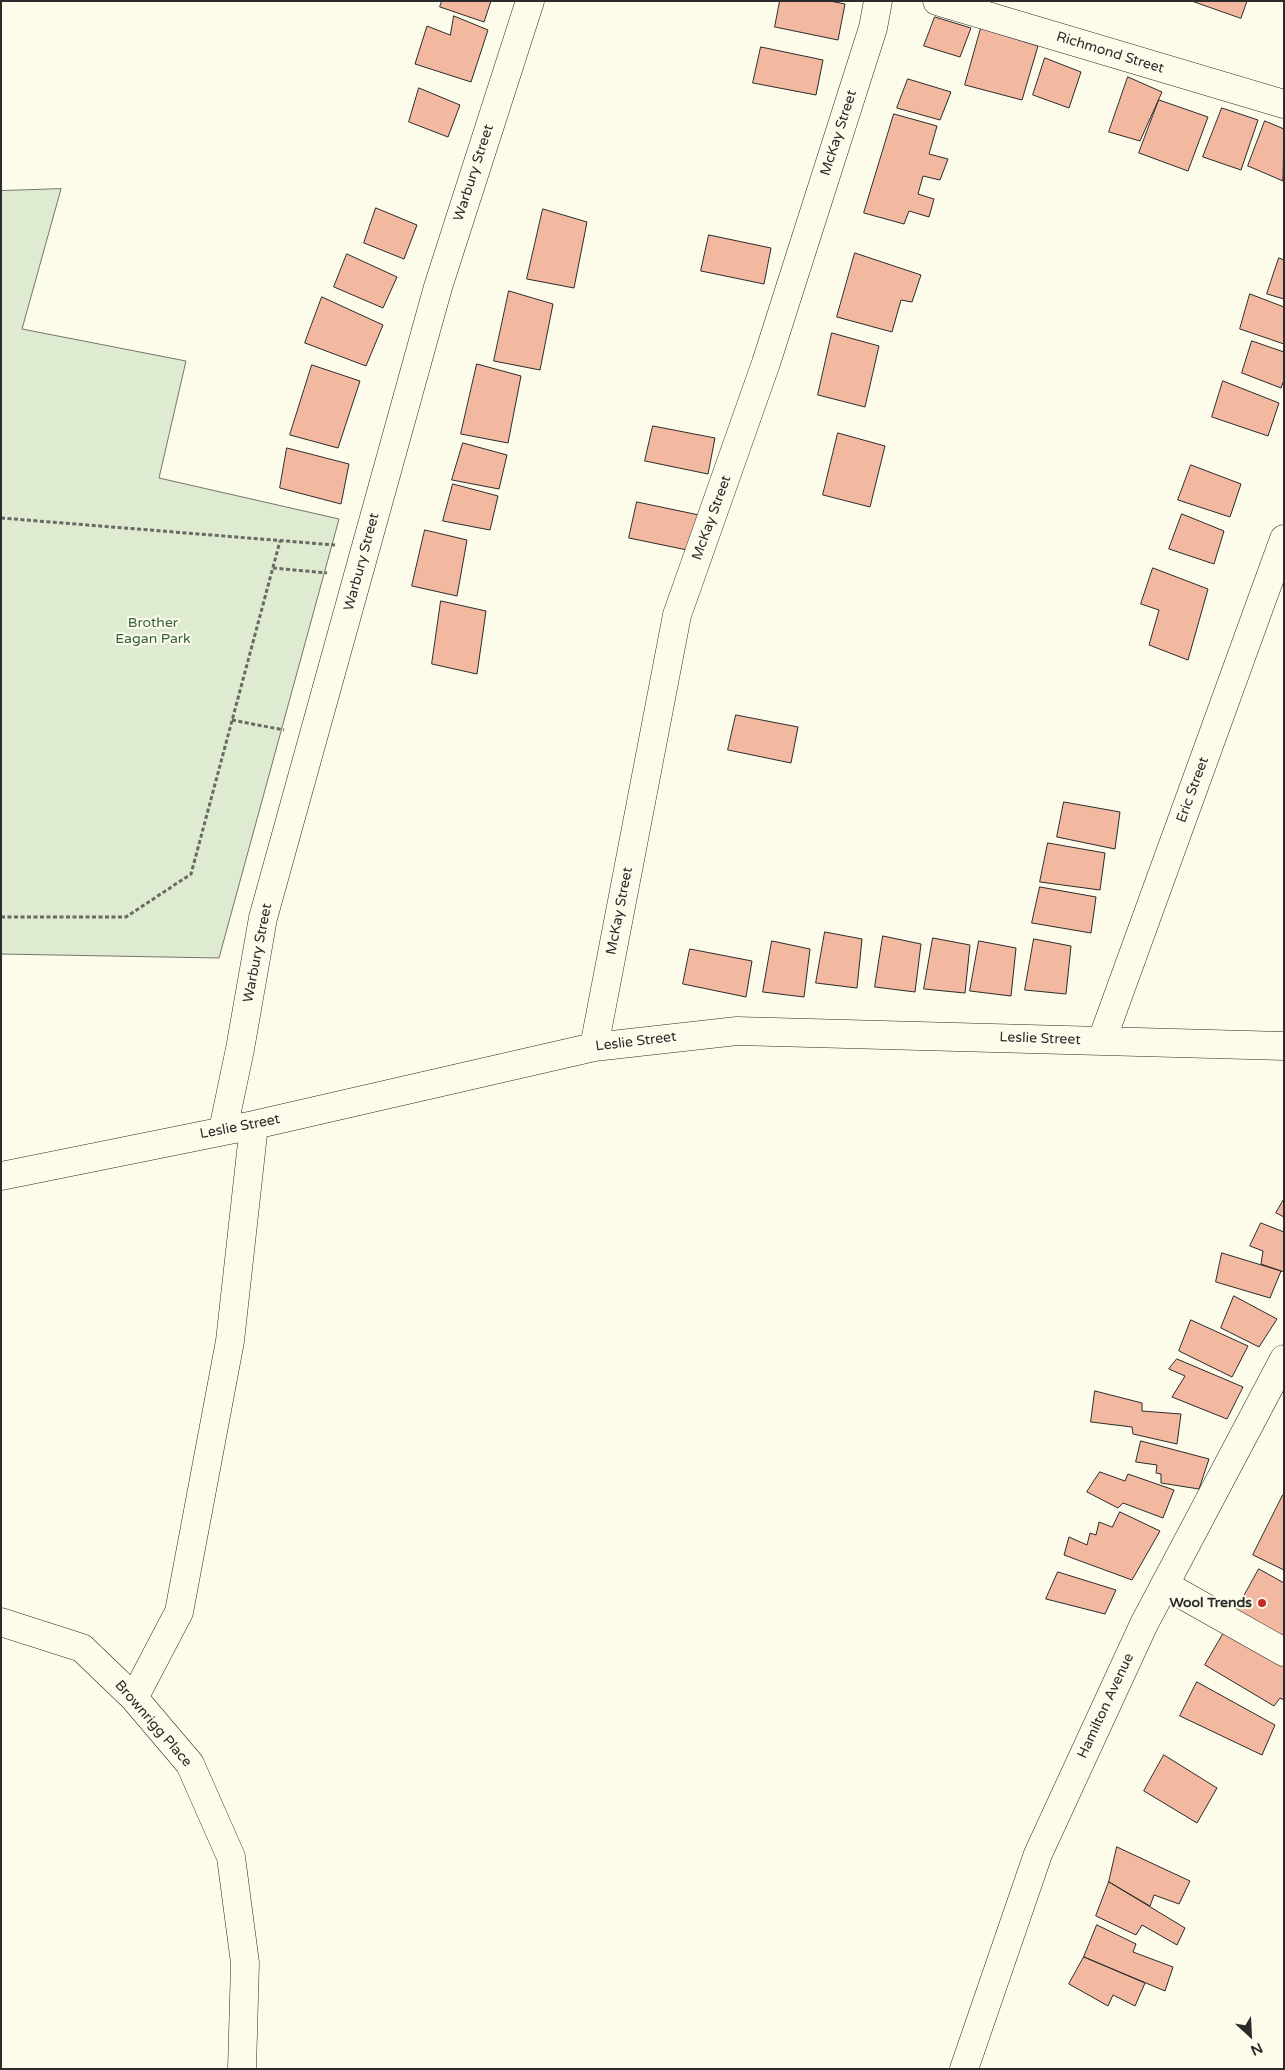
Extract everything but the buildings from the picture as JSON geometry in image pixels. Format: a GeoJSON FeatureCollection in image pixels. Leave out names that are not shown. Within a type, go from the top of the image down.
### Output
{"type":"FeatureCollection","features":[{"type":"Feature","properties":{"kind":"street","name":"Warbury Street"},"geometry":{"type":"LineString","coordinates":[[222,1130],[240,1049],[263,918],[438,287],[530,1]]}},
{"type":"Feature","properties":{"kind":"street","name":"McKay Street"},"geometry":{"type":"LineString","coordinates":[[594,1047],[677,615],[766,363],[874,28],[878,1]]}},
{"type":"Feature","properties":{"kind":"street","name":"Richmond Street"},"geometry":{"type":"LineString","coordinates":[[937,1],[1284,104]]}},
{"type":"Feature","properties":{"kind":"street","name":"Eric Street"},"geometry":{"type":"LineString","coordinates":[[1102,1040],[1284,539]]}},
{"type":"Feature","properties":{"kind":"street","name":"Leslie Street"},"geometry":{"type":"LineString","coordinates":[[1,1176],[254,1125],[594,1047],[737,1031],[1284,1046]]}},
{"type":"Feature","properties":{"kind":"street"},"geometry":{"type":"LineString","coordinates":[[134,1698],[179,1612],[230,1341],[254,1125]]}},
{"type":"Feature","properties":{"kind":"street","name":"Hamilton Avenue"},"geometry":{"type":"LineString","coordinates":[[964,2069],[1038,1854],[1144,1624],[1284,1359]]}},
{"type":"Feature","properties":{"kind":"street"},"geometry":{"type":"LineString","coordinates":[[1165,1585],[1284,1652]]}},
{"type":"Feature","properties":{"kind":"street","name":"Brownrigg Place"},"geometry":{"type":"LineString","coordinates":[[1,1622],[82,1648],[134,1698],[190,1764],[231,1857],[245,1963],[242,2069]]}},
{"type":"Feature","properties":{"kind":"path"},"geometry":{"type":"LineString","coordinates":[[1,518],[366,547]]}},
{"type":"Feature","properties":{"kind":"path"},"geometry":{"type":"LineString","coordinates":[[1,917],[126,917],[191,874],[280,540]]}},
{"type":"Feature","properties":{"kind":"path"},"geometry":{"type":"LineString","coordinates":[[273,568],[358,576]]}},
{"type":"Feature","properties":{"kind":"path"},"geometry":{"type":"LineString","coordinates":[[232,720],[314,736]]}},
{"type":"Feature","properties":{"kind":"green space","name":"Brother Eagan Park"},"geometry":{"type":"Polygon","coordinates":[[[61,189],[22,329],[186,361],[159,478],[339,519],[219,958],[1,954],[1,191],[61,189]]]}},
{"type":"Feature","properties":{"kind":"place","name":"Wool Trends"},"geometry":{"type":"Point","coordinates":[1262,1603]}}]}
